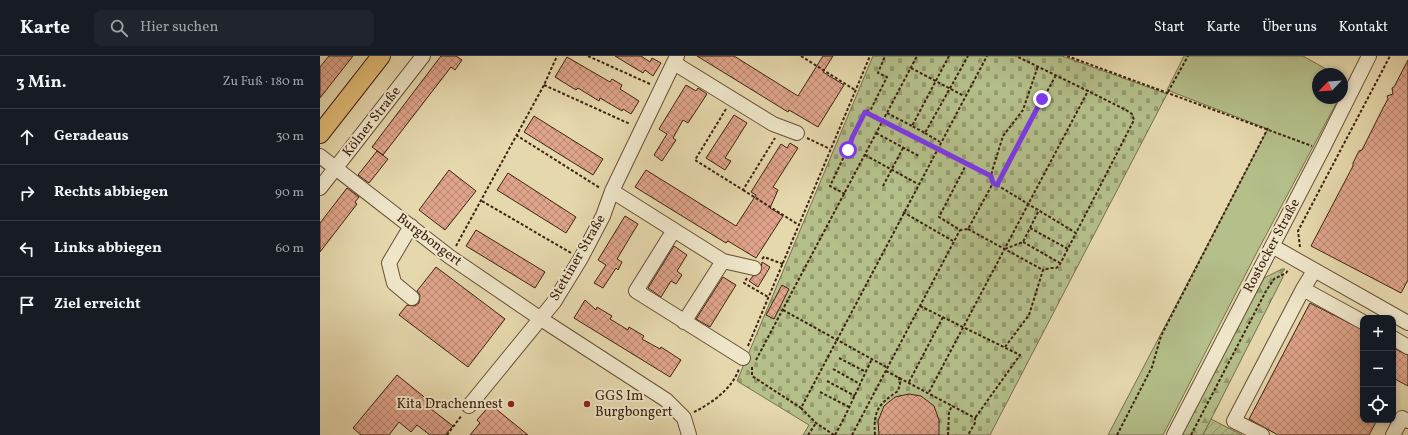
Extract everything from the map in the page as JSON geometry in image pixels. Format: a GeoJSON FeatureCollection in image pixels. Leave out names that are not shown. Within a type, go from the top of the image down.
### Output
{"type":"FeatureCollection","features":[{"type":"Feature","properties":{"kind":"main road"},"geometry":{"type":"LineString","coordinates":[[320,134],[381,56]]}},
{"type":"Feature","properties":{"kind":"street","name":"Kölner Straße"},"geometry":{"type":"LineString","coordinates":[[320,188],[423,56]]}},
{"type":"Feature","properties":{"kind":"street","name":"Rostocker Straße"},"geometry":{"type":"LineString","coordinates":[[1174,435],[1322,150],[1369,56]]}},
{"type":"Feature","properties":{"kind":"street","name":"Stettiner Straße"},"geometry":{"type":"LineString","coordinates":[[541,319],[554,302],[581,258],[603,216],[611,193],[643,130],[675,60]]}},
{"type":"Feature","properties":{"kind":"street"},"geometry":{"type":"LineString","coordinates":[[675,60],[732,99],[773,124],[797,133]]}},
{"type":"Feature","properties":{"kind":"street","name":"Burgbongert"},"geometry":{"type":"LineString","coordinates":[[320,156],[450,257],[541,319],[666,400],[684,418],[689,435]]}},
{"type":"Feature","properties":{"kind":"street"},"geometry":{"type":"LineString","coordinates":[[611,193],[723,260],[754,268]]}},
{"type":"Feature","properties":{"kind":"street"},"geometry":{"type":"LineString","coordinates":[[411,226],[389,263],[394,283],[412,298]]}},
{"type":"Feature","properties":{"kind":"street"},"geometry":{"type":"LineString","coordinates":[[674,230],[636,291],[743,358]]}},
{"type":"Feature","properties":{"kind":"street"},"geometry":{"type":"LineString","coordinates":[[1272,246],[1408,323]]}},
{"type":"Feature","properties":{"kind":"street"},"geometry":{"type":"LineString","coordinates":[[684,322],[723,260]]}},
{"type":"Feature","properties":{"kind":"street"},"geometry":{"type":"LineString","coordinates":[[1262,435],[1234,421],[1303,289],[1314,271]]}},
{"type":"Feature","properties":{"kind":"street"},"geometry":{"type":"LineString","coordinates":[[1303,289],[1360,320]]}},
{"type":"Feature","properties":{"kind":"street"},"geometry":{"type":"LineString","coordinates":[[469,406],[541,319]]}},
{"type":"Feature","properties":{"kind":"street"},"geometry":{"type":"LineString","coordinates":[[1396,340],[1408,347]]}},
{"type":"Feature","properties":{"kind":"street"},"geometry":{"type":"LineString","coordinates":[[1393,435],[1402,418],[1408,421]]}},
{"type":"Feature","properties":{"kind":"path"},"geometry":{"type":"LineString","coordinates":[[450,257],[544,86],[557,56]]}},
{"type":"Feature","properties":{"kind":"path"},"geometry":{"type":"LineString","coordinates":[[588,56],[661,89]]}},
{"type":"Feature","properties":{"kind":"path"},"geometry":{"type":"LineString","coordinates":[[801,56],[855,90]]}},
{"type":"Feature","properties":{"kind":"path"},"geometry":{"type":"LineString","coordinates":[[684,418],[713,402],[736,376],[870,56]]}},
{"type":"Feature","properties":{"kind":"path"},"geometry":{"type":"LineString","coordinates":[[845,194],[830,186],[865,112],[871,109],[887,77],[878,73],[884,56]]}},
{"type":"Feature","properties":{"kind":"path"},"geometry":{"type":"LineString","coordinates":[[872,359],[851,408],[835,435],[816,423],[801,408],[752,376],[751,369],[917,56]]}},
{"type":"Feature","properties":{"kind":"path"},"geometry":{"type":"LineString","coordinates":[[912,126],[949,56]]}},
{"type":"Feature","properties":{"kind":"path"},"geometry":{"type":"LineString","coordinates":[[926,133],[968,56]]}},
{"type":"Feature","properties":{"kind":"path"},"geometry":{"type":"LineString","coordinates":[[801,408],[964,96],[987,56]]}},
{"type":"Feature","properties":{"kind":"path"},"geometry":{"type":"LineString","coordinates":[[967,163],[939,216],[960,230],[968,229],[1043,270],[1056,268],[1068,249],[1134,120],[1132,114],[1126,110],[1016,56]]}},
{"type":"Feature","properties":{"kind":"path"},"geometry":{"type":"LineString","coordinates":[[1067,56],[1268,128],[1322,150]]}},
{"type":"Feature","properties":{"kind":"path"},"geometry":{"type":"LineString","coordinates":[[1168,92],[1188,56]]}},
{"type":"Feature","properties":{"kind":"path"},"geometry":{"type":"LineString","coordinates":[[968,229],[993,183],[991,176],[1003,136],[1023,110],[1038,66]]}},
{"type":"Feature","properties":{"kind":"path"},"geometry":{"type":"LineString","coordinates":[[911,68],[964,96]]}},
{"type":"Feature","properties":{"kind":"path"},"geometry":{"type":"LineString","coordinates":[[997,185],[1056,75]]}},
{"type":"Feature","properties":{"kind":"path"},"geometry":{"type":"LineString","coordinates":[[544,86],[643,130]]}},
{"type":"Feature","properties":{"kind":"path"},"geometry":{"type":"LineString","coordinates":[[929,392],[1088,91]]}},
{"type":"Feature","properties":{"kind":"path"},"geometry":{"type":"LineString","coordinates":[[732,99],[695,160],[799,225]]}},
{"type":"Feature","properties":{"kind":"path"},"geometry":{"type":"LineString","coordinates":[[865,112],[991,176]]}},
{"type":"Feature","properties":{"kind":"path"},"geometry":{"type":"LineString","coordinates":[[887,113],[940,142]]}},
{"type":"Feature","properties":{"kind":"path"},"geometry":{"type":"LineString","coordinates":[[743,190],[782,127]]}},
{"type":"Feature","properties":{"kind":"path"},"geometry":{"type":"LineString","coordinates":[[1117,435],[1152,367],[1161,336],[1268,128]]}},
{"type":"Feature","properties":{"kind":"path"},"geometry":{"type":"LineString","coordinates":[[797,133],[830,149]]}},
{"type":"Feature","properties":{"kind":"path"},"geometry":{"type":"LineString","coordinates":[[876,134],[919,156]]}},
{"type":"Feature","properties":{"kind":"path"},"geometry":{"type":"LineString","coordinates":[[516,135],[611,193]]}},
{"type":"Feature","properties":{"kind":"path"},"geometry":{"type":"LineString","coordinates":[[883,186],[903,148]]}},
{"type":"Feature","properties":{"kind":"path"},"geometry":{"type":"LineString","coordinates":[[865,155],[918,184]]}},
{"type":"Feature","properties":{"kind":"path"},"geometry":{"type":"LineString","coordinates":[[993,183],[1076,233]]}},
{"type":"Feature","properties":{"kind":"path"},"geometry":{"type":"LineString","coordinates":[[482,201],[581,258]]}},
{"type":"Feature","properties":{"kind":"path"},"geometry":{"type":"LineString","coordinates":[[1004,249],[1023,242],[1039,210]]}},
{"type":"Feature","properties":{"kind":"path"},"geometry":{"type":"LineString","coordinates":[[903,212],[953,241]]}},
{"type":"Feature","properties":{"kind":"path"},"geometry":{"type":"LineString","coordinates":[[1030,228],[1068,249]]}},
{"type":"Feature","properties":{"kind":"path"},"geometry":{"type":"LineString","coordinates":[[852,435],[960,230]]}},
{"type":"Feature","properties":{"kind":"path"},"geometry":{"type":"LineString","coordinates":[[1023,242],[1060,263]]}},
{"type":"Feature","properties":{"kind":"path"},"geometry":{"type":"LineString","coordinates":[[769,298],[744,283],[754,268],[764,258],[783,264]]}},
{"type":"Feature","properties":{"kind":"path"},"geometry":{"type":"LineString","coordinates":[[1004,347],[1029,315],[1043,270]]}},
{"type":"Feature","properties":{"kind":"path"},"geometry":{"type":"LineString","coordinates":[[919,306],[1020,355],[975,418],[975,423],[968,435]]}},
{"type":"Feature","properties":{"kind":"path"},"geometry":{"type":"LineString","coordinates":[[783,310],[888,368]]}},
{"type":"Feature","properties":{"kind":"path"},"geometry":{"type":"LineString","coordinates":[[909,382],[943,317]]}},
{"type":"Feature","properties":{"kind":"path"},"geometry":{"type":"LineString","coordinates":[[839,358],[866,372]]}},
{"type":"Feature","properties":{"kind":"path"},"geometry":{"type":"LineString","coordinates":[[833,369],[860,384]]}},
{"type":"Feature","properties":{"kind":"path"},"geometry":{"type":"LineString","coordinates":[[886,371],[929,392],[975,418]]}},
{"type":"Feature","properties":{"kind":"path"},"geometry":{"type":"LineString","coordinates":[[874,435],[876,412],[883,401],[898,391],[900,384],[899,377]]}},
{"type":"Feature","properties":{"kind":"path"},"geometry":{"type":"LineString","coordinates":[[827,381],[855,396]]}},
{"type":"Feature","properties":{"kind":"path"},"geometry":{"type":"LineString","coordinates":[[820,392],[851,408]]}},
{"type":"Feature","properties":{"kind":"path"},"geometry":{"type":"LineString","coordinates":[[948,435],[949,413],[952,405]]}},
{"type":"Feature","properties":{"kind":"path"},"geometry":{"type":"LineString","coordinates":[[447,435],[469,406]]}},
{"type":"Feature","properties":{"kind":"path"},"geometry":{"type":"LineString","coordinates":[[808,435],[816,423]]}},
{"type":"Feature","properties":{"kind":"green space"},"geometry":{"type":"Polygon","coordinates":[[[873,56],[1062,56],[1167,94],[990,435],[803,435],[809,425],[737,381],[873,56]]]}},
{"type":"Feature","properties":{"kind":"green space"},"geometry":{"type":"Polygon","coordinates":[[[1184,56],[1303,56],[1324,68],[1312,68],[1312,104],[1336,104],[1257,252],[1163,435],[1108,435],[1268,129],[1167,90],[1184,56]]]}},
{"type":"Feature","properties":{"kind":"green space"},"geometry":{"type":"Polygon","coordinates":[[[1285,269],[1281,274],[1283,277],[1203,435],[1180,435],[1264,278],[1285,269]]]}},
{"type":"Feature","properties":{"kind":"green space"},"geometry":{"type":"Polygon","coordinates":[[[1211,419],[1242,435],[1203,435],[1211,419]]]}},
{"type":"Feature","properties":{"kind":"building"},"geometry":{"type":"Polygon","coordinates":[[[329,56],[353,56],[320,98],[320,67],[329,56]]]}},
{"type":"Feature","properties":{"kind":"building"},"geometry":{"type":"Polygon","coordinates":[[[441,56],[456,56],[462,60],[455,70],[451,67],[383,155],[372,147],[441,56]]]}},
{"type":"Feature","properties":{"kind":"building"},"geometry":{"type":"Polygon","coordinates":[[[615,56],[641,56],[650,62],[652,58],[661,63],[653,76],[645,70],[643,73],[615,56]]]}},
{"type":"Feature","properties":{"kind":"building"},"geometry":{"type":"Polygon","coordinates":[[[697,56],[734,56],[798,96],[823,56],[833,56],[823,72],[844,85],[818,127],[789,110],[788,112],[697,56]]]}},
{"type":"Feature","properties":{"kind":"building"},"geometry":{"type":"Polygon","coordinates":[[[567,57],[610,82],[612,79],[622,85],[620,89],[639,101],[631,114],[623,109],[622,111],[600,98],[599,101],[578,88],[576,90],[555,77],[567,57]]]}},
{"type":"Feature","properties":{"kind":"building"},"geometry":{"type":"Polygon","coordinates":[[[1408,60],[1408,280],[1401,293],[1311,246],[1353,166],[1359,151],[1362,150],[1388,99],[1387,96],[1393,94],[1392,88],[1394,87],[1408,60]]]}},
{"type":"Feature","properties":{"kind":"building"},"geometry":{"type":"Polygon","coordinates":[[[686,85],[696,91],[698,88],[707,94],[688,123],[683,120],[673,138],[676,140],[662,161],[654,155],[667,134],[659,129],[686,85]]]}},
{"type":"Feature","properties":{"kind":"building"},"geometry":{"type":"Polygon","coordinates":[[[734,115],[747,123],[725,158],[731,161],[725,170],[706,158],[734,115]]]}},
{"type":"Feature","properties":{"kind":"building"},"geometry":{"type":"Polygon","coordinates":[[[534,116],[603,159],[593,175],[524,132],[534,116]]]}},
{"type":"Feature","properties":{"kind":"building"},"geometry":{"type":"Polygon","coordinates":[[[790,143],[798,148],[773,187],[778,190],[770,208],[783,216],[756,258],[728,241],[726,243],[635,187],[646,170],[736,226],[756,195],[751,192],[781,144],[787,148],[790,143]]]}},
{"type":"Feature","properties":{"kind":"building"},"geometry":{"type":"Polygon","coordinates":[[[377,151],[388,159],[369,183],[358,175],[377,151]]]}},
{"type":"Feature","properties":{"kind":"building"},"geometry":{"type":"Polygon","coordinates":[[[449,170],[476,191],[445,230],[419,210],[449,170]]]}},
{"type":"Feature","properties":{"kind":"building"},"geometry":{"type":"Polygon","coordinates":[[[508,173],[576,217],[566,233],[497,190],[508,173]]]}},
{"type":"Feature","properties":{"kind":"building"},"geometry":{"type":"Polygon","coordinates":[[[347,188],[359,197],[355,202],[357,204],[320,252],[320,223],[347,188]]]}},
{"type":"Feature","properties":{"kind":"building"},"geometry":{"type":"Polygon","coordinates":[[[625,216],[638,224],[617,259],[622,262],[618,270],[616,268],[603,288],[594,283],[606,265],[598,260],[625,216]]]}},
{"type":"Feature","properties":{"kind":"building"},"geometry":{"type":"Polygon","coordinates":[[[476,230],[545,272],[535,288],[466,246],[476,230]]]}},
{"type":"Feature","properties":{"kind":"building"},"geometry":{"type":"Polygon","coordinates":[[[674,246],[687,255],[677,271],[682,275],[676,284],[671,281],[661,297],[648,288],[674,246]]]}},
{"type":"Feature","properties":{"kind":"building"},"geometry":{"type":"Polygon","coordinates":[[[762,262],[770,267],[758,287],[749,281],[753,276],[760,273],[762,262]]]}},
{"type":"Feature","properties":{"kind":"building"},"geometry":{"type":"Polygon","coordinates":[[[436,267],[505,319],[468,367],[399,315],[407,305],[415,306],[419,303],[420,295],[417,291],[436,267]]]}},
{"type":"Feature","properties":{"kind":"building"},"geometry":{"type":"Polygon","coordinates":[[[723,277],[736,285],[710,327],[696,319],[723,277]]]}},
{"type":"Feature","properties":{"kind":"building"},"geometry":{"type":"Polygon","coordinates":[[[782,285],[789,289],[774,319],[766,315],[782,285]]]}},
{"type":"Feature","properties":{"kind":"building"},"geometry":{"type":"Polygon","coordinates":[[[585,300],[596,310],[597,307],[612,316],[610,319],[628,330],[629,327],[644,336],[642,339],[660,349],[661,347],[681,360],[670,377],[574,318],[585,300]]]}},
{"type":"Feature","properties":{"kind":"building"},"geometry":{"type":"Polygon","coordinates":[[[1310,303],[1360,328],[1360,423],[1375,423],[1369,435],[1278,435],[1249,419],[1310,303]]]}},
{"type":"Feature","properties":{"kind":"building"},"geometry":{"type":"Polygon","coordinates":[[[1396,349],[1408,355],[1408,386],[1396,380],[1396,349]]]}},
{"type":"Feature","properties":{"kind":"building"},"geometry":{"type":"Polygon","coordinates":[[[397,375],[434,405],[431,409],[453,426],[445,435],[430,435],[417,425],[411,432],[399,422],[389,435],[361,435],[353,428],[397,375]]]}},
{"type":"Feature","properties":{"kind":"building"},"geometry":{"type":"Polygon","coordinates":[[[909,394],[921,396],[934,406],[939,420],[939,435],[879,435],[878,421],[884,406],[895,397],[909,394]]]}},
{"type":"Feature","properties":{"kind":"building"},"geometry":{"type":"Polygon","coordinates":[[[490,405],[528,435],[470,435],[480,423],[477,420],[490,405]]]}},
{"type":"Feature","properties":{"kind":"place","name":"Kita Drachennest"},"geometry":{"type":"Point","coordinates":[511,404]}},
{"type":"Feature","properties":{"kind":"place","name":"GGS Im Burgbongert"},"geometry":{"type":"Point","coordinates":[587,404]}},
{"type":"Feature","properties":{"kind":"route"},"geometry":{"type":"LineString","coordinates":[[848,150],[852,138],[865,112],[991,176],[993,183],[997,185],[1042,99]]}}]}
